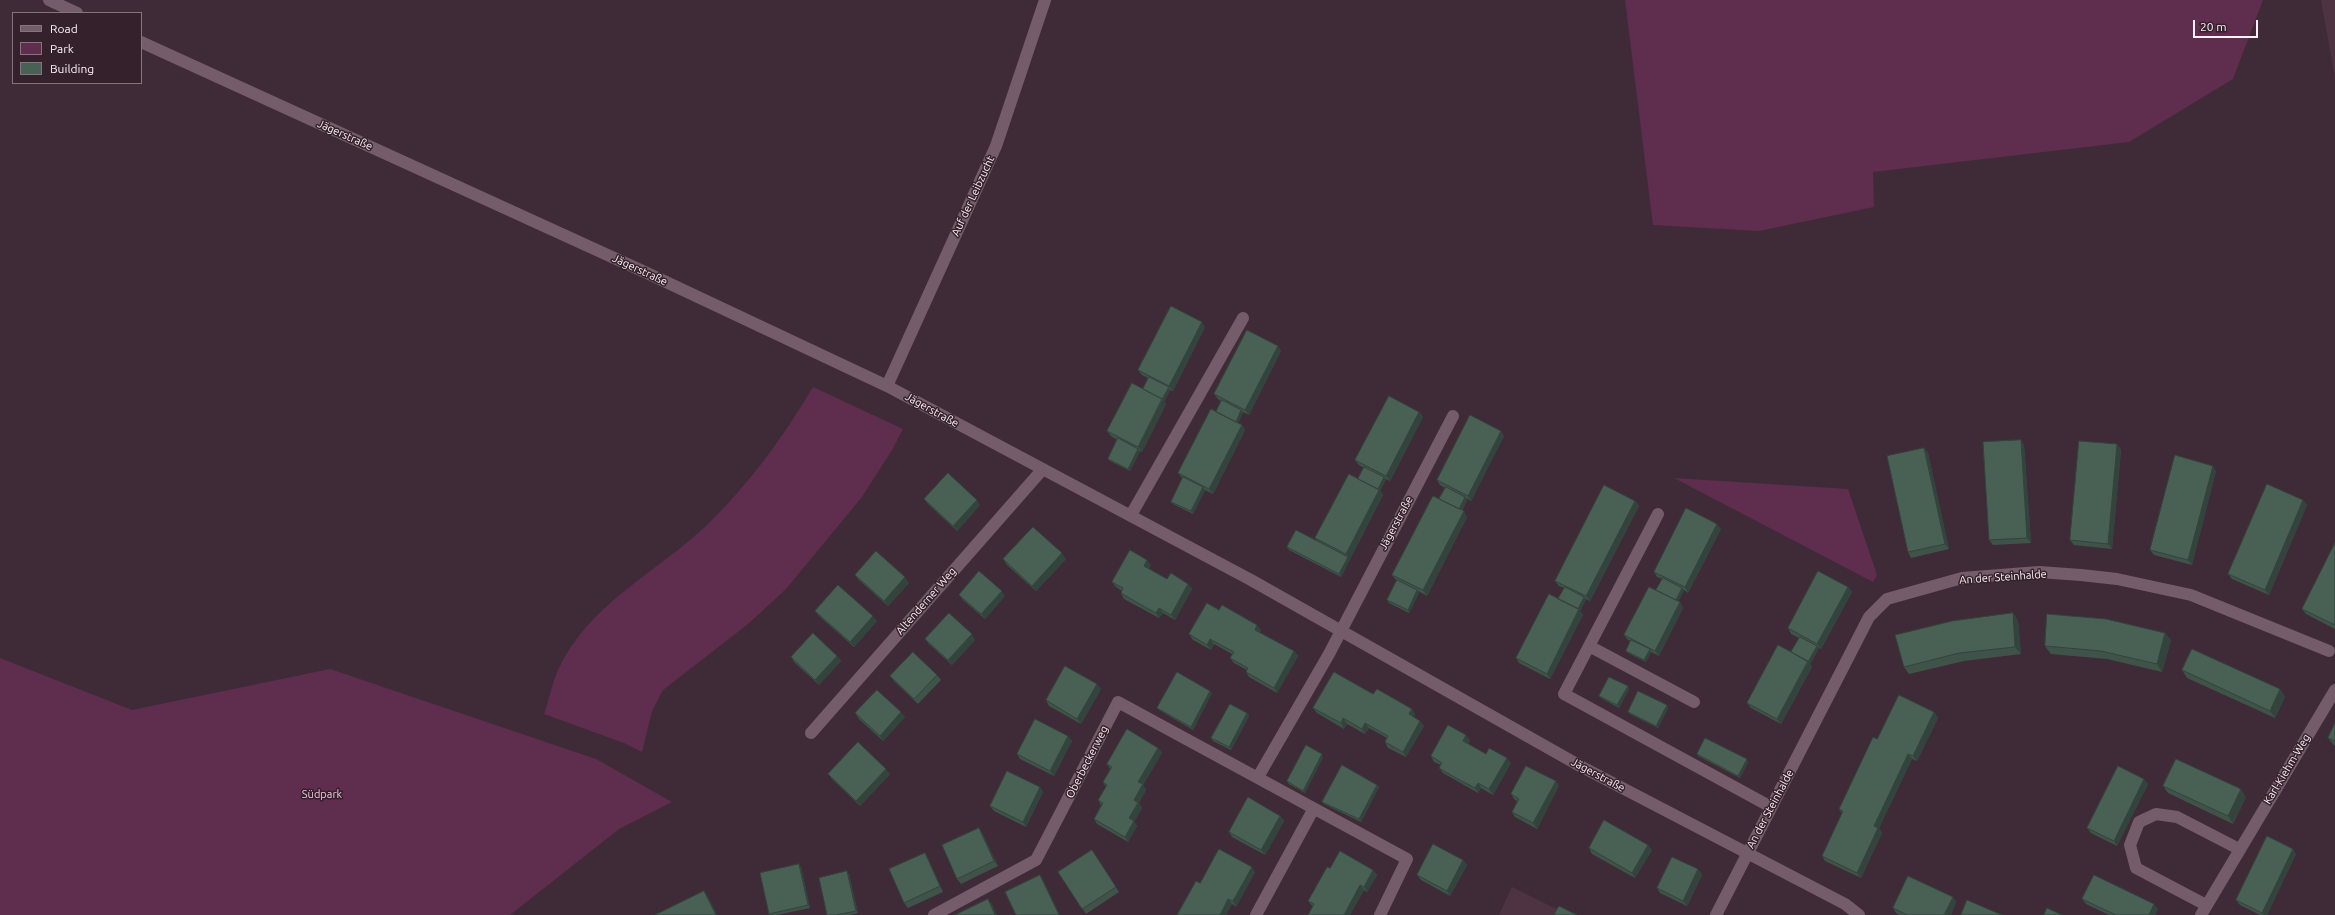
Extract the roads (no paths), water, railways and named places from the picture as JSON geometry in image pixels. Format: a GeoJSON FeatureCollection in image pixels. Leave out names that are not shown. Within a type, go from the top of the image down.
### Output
{"type":"FeatureCollection","features":[{"type":"Feature","properties":{"kind":"street"},"geometry":{"type":"LineString","coordinates":[[49,0],[76,12]]}},
{"type":"Feature","properties":{"kind":"street","name":"Auf der Leibzucht"},"geometry":{"type":"LineString","coordinates":[[888,386],[996,146],[1044,0]]}},
{"type":"Feature","properties":{"kind":"street","name":"Jägerstraße"},"geometry":{"type":"LineString","coordinates":[[142,42],[640,270],[888,386],[1042,470],[1131,515],[1340,630],[1582,767],[1706,831],[1746,854],[1845,904],[1859,915]]}},
{"type":"Feature","properties":{"kind":"street"},"geometry":{"type":"LineString","coordinates":[[1131,515],[1243,318]]}},
{"type":"Feature","properties":{"kind":"street","name":"Jägerstraße"},"geometry":{"type":"LineString","coordinates":[[1340,630],[1453,416]]}},
{"type":"Feature","properties":{"kind":"street","name":"Altenderner Weg"},"geometry":{"type":"LineString","coordinates":[[811,733],[1042,470]]}},
{"type":"Feature","properties":{"kind":"street"},"geometry":{"type":"LineString","coordinates":[[1658,514],[1564,694],[1771,807]]}},
{"type":"Feature","properties":{"kind":"street","name":"An der Steinhalde"},"geometry":{"type":"LineString","coordinates":[[1716,915],[1869,617],[1887,599],[1962,578],[2039,572],[2117,579],[2191,595],[2329,651]]}},
{"type":"Feature","properties":{"kind":"street"},"geometry":{"type":"LineString","coordinates":[[1258,777],[1329,654],[1340,630]]}},
{"type":"Feature","properties":{"kind":"street"},"geometry":{"type":"LineString","coordinates":[[1589,646],[1694,702]]}},
{"type":"Feature","properties":{"kind":"street","name":"Karl-Kiehm-Weg"},"geometry":{"type":"LineString","coordinates":[[2239,849],[2177,817],[2156,814],[2139,822],[2130,845],[2136,868],[2204,910],[2335,690]]}},
{"type":"Feature","properties":{"kind":"street","name":"Oberbeckerweg"},"geometry":{"type":"LineString","coordinates":[[934,915],[1036,860],[1118,702],[1258,777],[1313,810],[1407,860],[1380,915]]}},
{"type":"Feature","properties":{"kind":"street"},"geometry":{"type":"LineString","coordinates":[[1256,915],[1313,810]]}},
{"type":"Feature","properties":{"kind":"park label","name":"Südpark"},"geometry":{"type":"Point","coordinates":[322,794]}}]}
